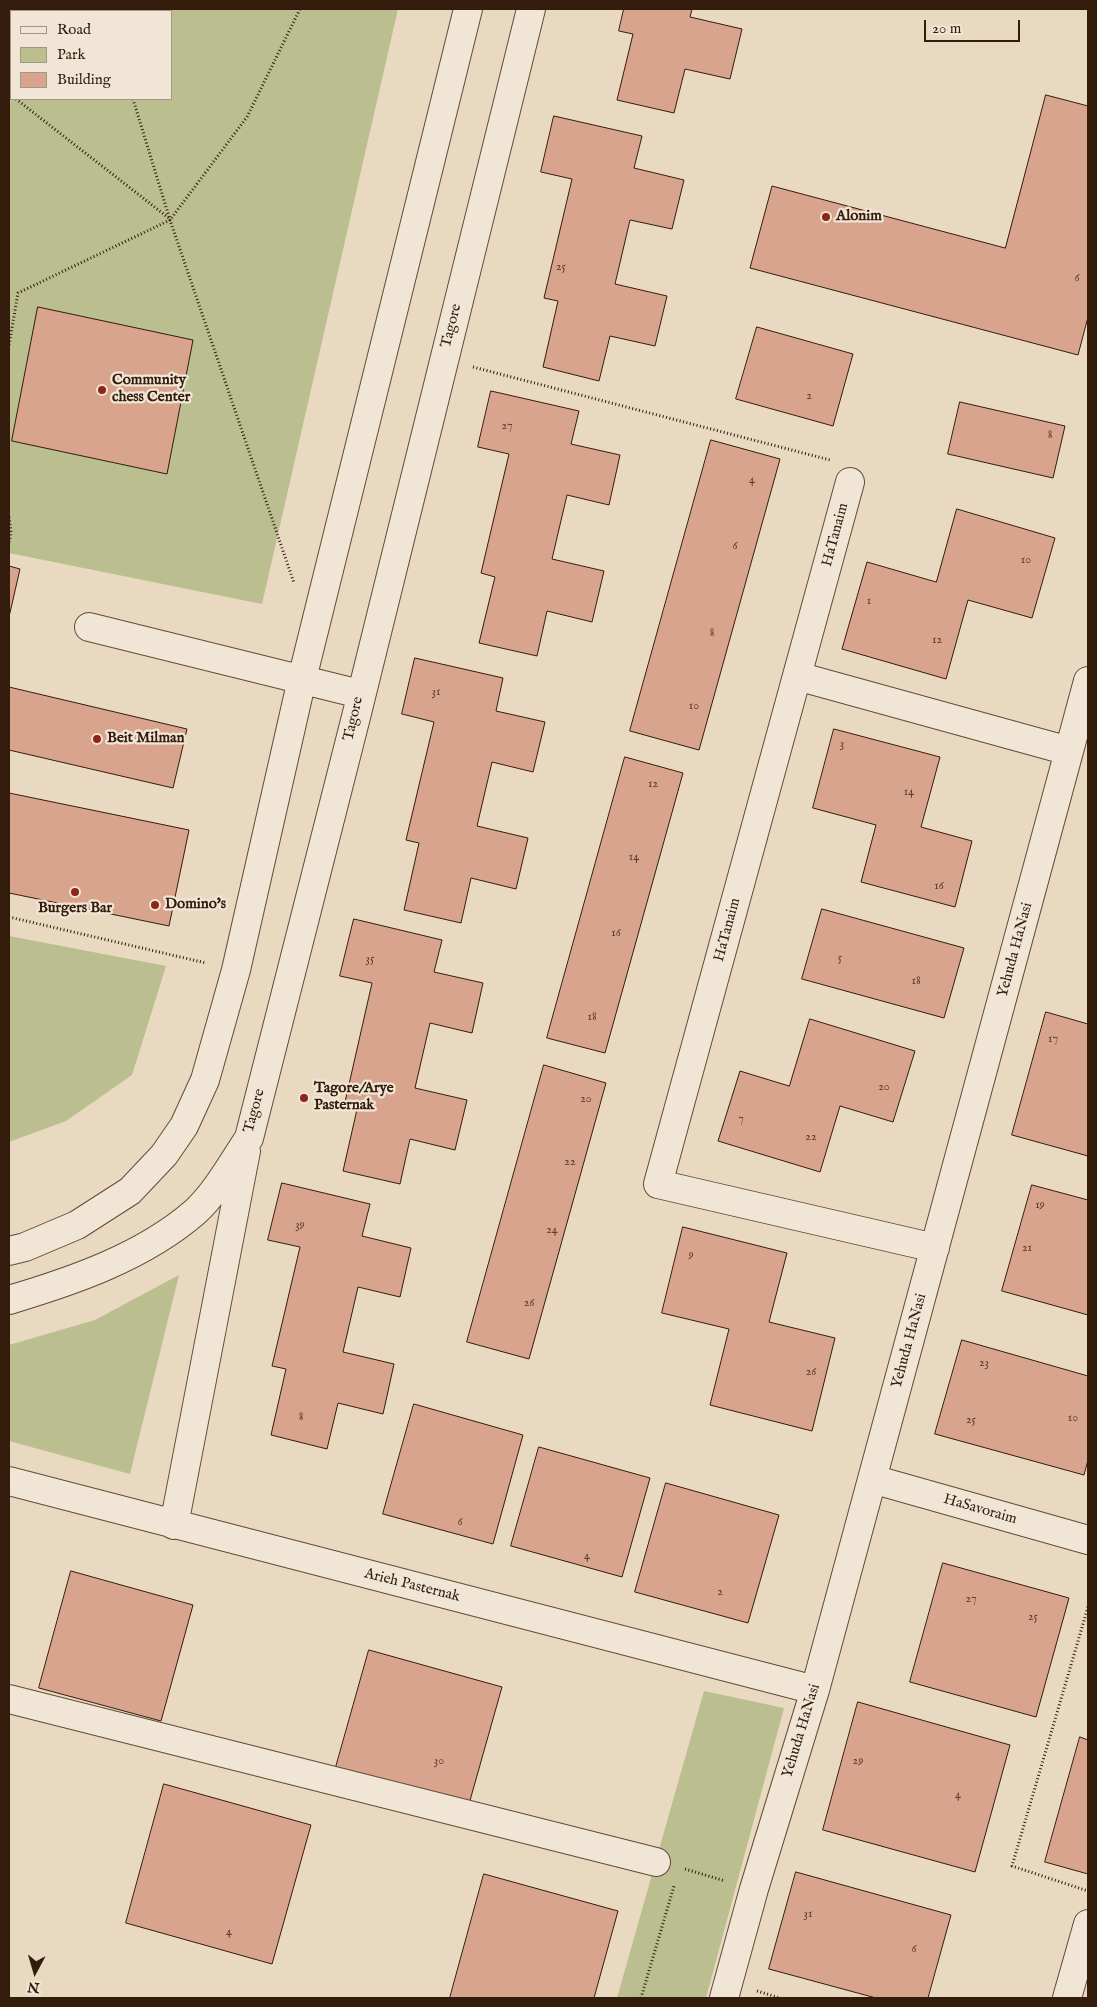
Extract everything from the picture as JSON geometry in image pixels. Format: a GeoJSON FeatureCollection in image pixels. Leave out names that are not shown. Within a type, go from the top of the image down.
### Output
{"type":"FeatureCollection","features":[{"type":"Feature","properties":{"kind":"street"},"geometry":{"type":"LineString","coordinates":[[9,1251],[24,1247],[77,1225],[130,1191],[164,1155],[184,1126],[206,1080],[236,970],[302,679],[468,9]]}},
{"type":"Feature","properties":{"kind":"street","name":"Tagore"},"geometry":{"type":"LineString","coordinates":[[9,1300],[102,1267],[154,1243],[196,1212],[220,1182],[249,1138],[531,9]]}},
{"type":"Feature","properties":{"kind":"street","name":"HaTanaim"},"geometry":{"type":"LineString","coordinates":[[850,482],[658,1184],[935,1248]]}},
{"type":"Feature","properties":{"kind":"street"},"geometry":{"type":"LineString","coordinates":[[89,627],[360,694]]}},
{"type":"Feature","properties":{"kind":"street"},"geometry":{"type":"LineString","coordinates":[[797,676],[1069,751]]}},
{"type":"Feature","properties":{"kind":"street","name":"Yehuda HaNasi"},"geometry":{"type":"LineString","coordinates":[[724,1998],[754,1889],[815,1690],[1069,751],[1086,698]]}},
{"type":"Feature","properties":{"kind":"street"},"geometry":{"type":"LineString","coordinates":[[174,1525],[249,1138]]}},
{"type":"Feature","properties":{"kind":"street","name":"HaSavoraim"},"geometry":{"type":"LineString","coordinates":[[872,1479],[1088,1540]]}},
{"type":"Feature","properties":{"kind":"street","name":"Arieh Pasternak"},"geometry":{"type":"LineString","coordinates":[[9,1481],[815,1690]]}},
{"type":"Feature","properties":{"kind":"street"},"geometry":{"type":"LineString","coordinates":[[9,1699],[668,1865]]}},
{"type":"Feature","properties":{"kind":"street"},"geometry":{"type":"LineString","coordinates":[[1067,1998],[1088,1924]]}},
{"type":"Feature","properties":{"kind":"path"},"geometry":{"type":"LineString","coordinates":[[9,345],[18,294],[170,220],[247,117],[300,9]]}},
{"type":"Feature","properties":{"kind":"path"},"geometry":{"type":"LineString","coordinates":[[17,100],[170,220]]}},
{"type":"Feature","properties":{"kind":"path"},"geometry":{"type":"LineString","coordinates":[[133,100],[170,220],[296,588]]}},
{"type":"Feature","properties":{"kind":"path"},"geometry":{"type":"LineString","coordinates":[[443,360],[854,466],[850,482]]}},
{"type":"Feature","properties":{"kind":"path"},"geometry":{"type":"LineString","coordinates":[[9,518],[11,532],[9,543]]}},
{"type":"Feature","properties":{"kind":"path"},"geometry":{"type":"LineString","coordinates":[[9,917],[236,970]]}},
{"type":"Feature","properties":{"kind":"path"},"geometry":{"type":"LineString","coordinates":[[1088,1607],[1012,1866],[1088,1891]]}},
{"type":"Feature","properties":{"kind":"path"},"geometry":{"type":"LineString","coordinates":[[641,1998],[668,1865],[754,1889]]}},
{"type":"Feature","properties":{"kind":"green space"},"geometry":{"type":"Polygon","coordinates":[[[398,9],[262,604],[9,553],[9,40],[10,100],[172,100],[172,10],[91,10],[398,9]]]}},
{"type":"Feature","properties":{"kind":"green space"},"geometry":{"type":"Polygon","coordinates":[[[9,936],[166,966],[132,1075],[66,1121],[9,1142],[9,936]]]}},
{"type":"Feature","properties":{"kind":"green space"},"geometry":{"type":"Polygon","coordinates":[[[179,1275],[130,1474],[9,1441],[9,1345],[95,1320],[179,1275]]]}},
{"type":"Feature","properties":{"kind":"green space"},"geometry":{"type":"Polygon","coordinates":[[[704,1691],[784,1708],[706,1998],[617,1998],[704,1691]]]}},
{"type":"Feature","properties":{"kind":"building"},"geometry":{"type":"Polygon","coordinates":[[[9,9],[48,9],[10,10],[9,15],[9,9]]]}},
{"type":"Feature","properties":{"kind":"building"},"geometry":{"type":"Polygon","coordinates":[[[624,9],[692,9],[690,17],[742,29],[730,79],[685,69],[674,113],[617,100],[633,34],[619,31],[624,9]]]}},
{"type":"Feature","properties":{"kind":"building","name":"Alonim"},"geometry":{"type":"Polygon","coordinates":[[[1046,95],[1088,106],[1088,317],[1078,355],[750,268],[772,186],[1005,248],[1046,95]]]}},
{"type":"Feature","properties":{"kind":"building"},"geometry":{"type":"Polygon","coordinates":[[[554,116],[642,136],[634,168],[684,180],[672,229],[630,220],[615,284],[667,296],[655,346],[610,336],[599,381],[543,367],[558,301],[544,298],[572,179],[541,172],[554,116]]]}},
{"type":"Feature","properties":{"kind":"building","name":"Community chess Center"},"geometry":{"type":"Polygon","coordinates":[[[38,307],[193,340],[167,474],[12,441],[38,307]]]}},
{"type":"Feature","properties":{"kind":"building"},"geometry":{"type":"Polygon","coordinates":[[[757,327],[853,354],[833,426],[736,399],[757,327]]]}},
{"type":"Feature","properties":{"kind":"building"},"geometry":{"type":"Polygon","coordinates":[[[491,391],[579,411],[571,444],[620,455],[609,505],[567,495],[552,559],[604,571],[592,622],[547,611],[537,656],[479,643],[495,577],[481,573],[509,454],[478,447],[491,391]]]}},
{"type":"Feature","properties":{"kind":"building"},"geometry":{"type":"Polygon","coordinates":[[[960,402],[1065,426],[1053,478],[948,454],[960,402]]]}},
{"type":"Feature","properties":{"kind":"building"},"geometry":{"type":"Polygon","coordinates":[[[711,440],[780,459],[699,750],[630,731],[711,440]]]}},
{"type":"Feature","properties":{"kind":"building"},"geometry":{"type":"Polygon","coordinates":[[[957,509],[1055,538],[1032,618],[968,600],[946,679],[842,649],[867,562],[936,582],[957,509]]]}},
{"type":"Feature","properties":{"kind":"building"},"geometry":{"type":"Polygon","coordinates":[[[9,566],[20,569],[9,617],[9,566]]]}},
{"type":"Feature","properties":{"kind":"building"},"geometry":{"type":"Polygon","coordinates":[[[415,658],[503,678],[496,711],[545,722],[533,772],[492,762],[477,826],[528,838],[516,889],[471,878],[461,923],[404,910],[419,843],[406,840],[434,722],[402,714],[415,658]]]}},
{"type":"Feature","properties":{"kind":"building","name":"Beit Milman"},"geometry":{"type":"Polygon","coordinates":[[[9,687],[187,729],[173,788],[9,750],[9,687]]]}},
{"type":"Feature","properties":{"kind":"building"},"geometry":{"type":"Polygon","coordinates":[[[834,729],[940,757],[921,827],[972,841],[955,907],[861,882],[876,825],[813,808],[834,729]]]}},
{"type":"Feature","properties":{"kind":"building"},"geometry":{"type":"Polygon","coordinates":[[[625,757],[683,773],[605,1053],[547,1038],[625,757]]]}},
{"type":"Feature","properties":{"kind":"building"},"geometry":{"type":"Polygon","coordinates":[[[9,793],[189,830],[169,926],[9,893],[9,793]]]}},
{"type":"Feature","properties":{"kind":"building"},"geometry":{"type":"Polygon","coordinates":[[[822,909],[964,948],[944,1018],[802,979],[822,909]]]}},
{"type":"Feature","properties":{"kind":"building"},"geometry":{"type":"Polygon","coordinates":[[[354,919],[442,940],[434,972],[483,983],[472,1033],[430,1023],[415,1088],[467,1100],[455,1150],[410,1139],[400,1184],[343,1171],[358,1105],[345,1102],[372,983],[340,976],[354,919]]]}},
{"type":"Feature","properties":{"kind":"building"},"geometry":{"type":"Polygon","coordinates":[[[1046,1012],[1088,1024],[1088,1156],[1012,1135],[1046,1012]]]}},
{"type":"Feature","properties":{"kind":"building"},"geometry":{"type":"Polygon","coordinates":[[[810,1019],[915,1051],[893,1122],[840,1106],[820,1172],[718,1141],[740,1071],[789,1086],[810,1019]]]}},
{"type":"Feature","properties":{"kind":"building"},"geometry":{"type":"Polygon","coordinates":[[[544,1065],[606,1083],[529,1359],[467,1342],[544,1065]]]}},
{"type":"Feature","properties":{"kind":"building"},"geometry":{"type":"Polygon","coordinates":[[[282,1183],[370,1204],[362,1236],[411,1248],[400,1297],[358,1287],[343,1352],[394,1364],[383,1414],[338,1403],[327,1449],[271,1435],[286,1369],[272,1366],[300,1247],[268,1240],[282,1183]]]}},
{"type":"Feature","properties":{"kind":"building"},"geometry":{"type":"Polygon","coordinates":[[[1032,1185],[1088,1200],[1088,1315],[1002,1291],[1032,1185]]]}},
{"type":"Feature","properties":{"kind":"building"},"geometry":{"type":"Polygon","coordinates":[[[683,1227],[787,1253],[769,1322],[835,1338],[812,1431],[710,1405],[729,1329],[662,1313],[683,1227]]]}},
{"type":"Feature","properties":{"kind":"building"},"geometry":{"type":"Polygon","coordinates":[[[962,1340],[1088,1376],[1088,1460],[1084,1475],[935,1434],[962,1340]]]}},
{"type":"Feature","properties":{"kind":"building"},"geometry":{"type":"Polygon","coordinates":[[[414,1404],[523,1435],[493,1544],[383,1514],[414,1404]]]}},
{"type":"Feature","properties":{"kind":"building"},"geometry":{"type":"Polygon","coordinates":[[[539,1447],[650,1478],[622,1577],[511,1546],[539,1447]]]}},
{"type":"Feature","properties":{"kind":"building"},"geometry":{"type":"Polygon","coordinates":[[[666,1483],[779,1515],[748,1623],[635,1592],[666,1483]]]}},
{"type":"Feature","properties":{"kind":"building"},"geometry":{"type":"Polygon","coordinates":[[[943,1563],[1069,1598],[1036,1717],[910,1682],[943,1563]]]}},
{"type":"Feature","properties":{"kind":"building"},"geometry":{"type":"Polygon","coordinates":[[[71,1571],[193,1605],[161,1721],[39,1688],[71,1571]]]}},
{"type":"Feature","properties":{"kind":"building"},"geometry":{"type":"Polygon","coordinates":[[[369,1650],[502,1687],[469,1804],[336,1767],[369,1650]]]}},
{"type":"Feature","properties":{"kind":"building"},"geometry":{"type":"Polygon","coordinates":[[[858,1702],[1010,1745],[975,1872],[823,1830],[858,1702]]]}},
{"type":"Feature","properties":{"kind":"building"},"geometry":{"type":"Polygon","coordinates":[[[1080,1737],[1088,1740],[1088,1874],[1045,1862],[1080,1737]]]}},
{"type":"Feature","properties":{"kind":"building"},"geometry":{"type":"Polygon","coordinates":[[[164,1784],[311,1825],[272,1964],[126,1923],[164,1784]]]}},
{"type":"Feature","properties":{"kind":"building"},"geometry":{"type":"Polygon","coordinates":[[[796,1872],[951,1915],[928,1998],[876,1998],[769,1969],[796,1872]]]}},
{"type":"Feature","properties":{"kind":"building"},"geometry":{"type":"Polygon","coordinates":[[[484,1874],[618,1911],[594,1998],[450,1998],[484,1874]]]}},
{"type":"Feature","properties":{"kind":"place","name":"Alonim"},"geometry":{"type":"Point","coordinates":[826,217]}},
{"type":"Feature","properties":{"kind":"place","name":"Community chess Center"},"geometry":{"type":"Point","coordinates":[102,390]}},
{"type":"Feature","properties":{"kind":"place","name":"Beit Milman"},"geometry":{"type":"Point","coordinates":[97,739]}},
{"type":"Feature","properties":{"kind":"place","name":"Burgers Bar"},"geometry":{"type":"Point","coordinates":[75,892]}},
{"type":"Feature","properties":{"kind":"place","name":"Domino's"},"geometry":{"type":"Point","coordinates":[155,905]}},
{"type":"Feature","properties":{"kind":"place","name":"Tagore/Arye Pasternak"},"geometry":{"type":"Point","coordinates":[304,1098]}}]}
